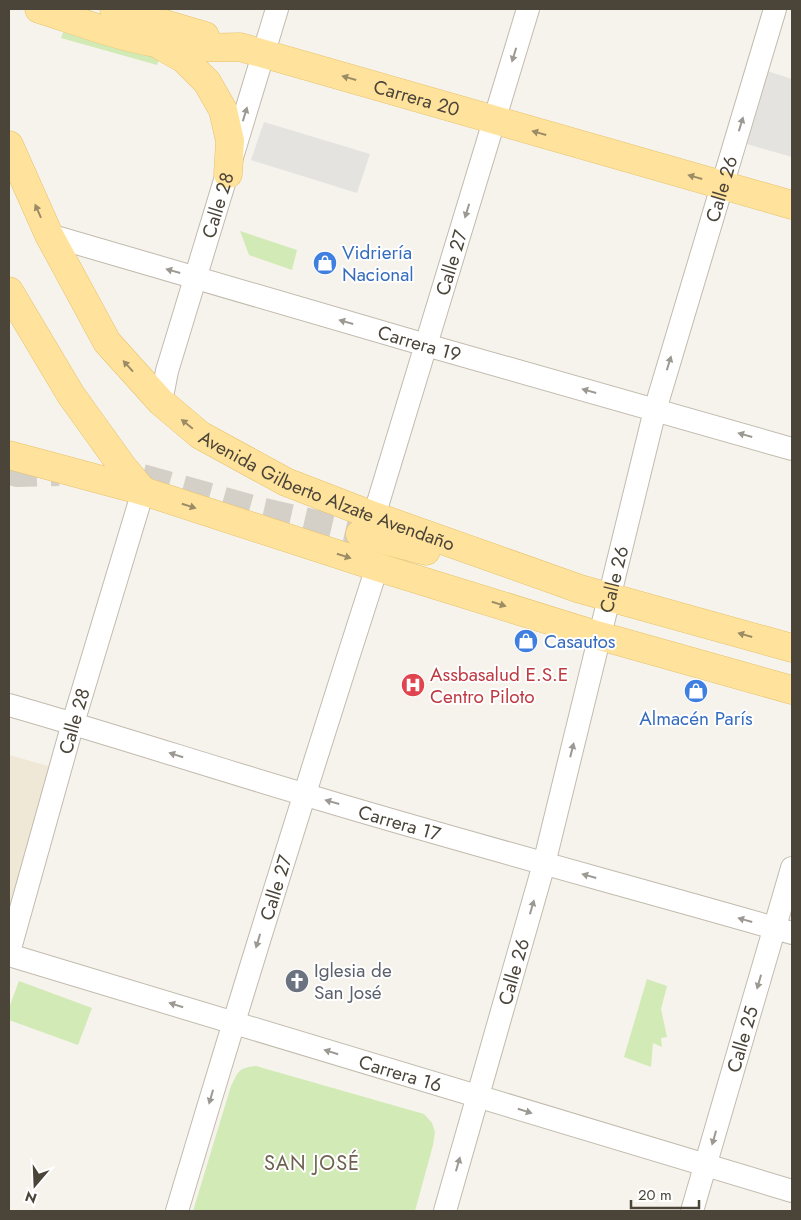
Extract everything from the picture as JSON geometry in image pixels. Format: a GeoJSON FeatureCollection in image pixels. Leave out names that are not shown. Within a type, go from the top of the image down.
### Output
{"type":"FeatureCollection","features":[{"type":"Feature","properties":{"kind":"main road","name":"Carrera 20"},"geometry":{"type":"LineString","coordinates":[[38,9],[123,36],[156,43],[251,51],[792,205]]}},
{"type":"Feature","properties":{"kind":"main road"},"geometry":{"type":"LineString","coordinates":[[114,9],[251,51]]}},
{"type":"Feature","properties":{"kind":"main road"},"geometry":{"type":"LineString","coordinates":[[156,43],[184,59],[207,82],[223,110],[230,142],[228,174]]}},
{"type":"Feature","properties":{"kind":"main road","name":"Avenida Gilberto Alzate Avendaño"},"geometry":{"type":"LineString","coordinates":[[9,145],[49,235],[107,342],[161,402],[200,435],[367,525],[580,589],[792,648]]}},
{"type":"Feature","properties":{"kind":"main road"},"geometry":{"type":"LineString","coordinates":[[9,291],[71,396],[122,466],[143,491]]}},
{"type":"Feature","properties":{"kind":"main road"},"geometry":{"type":"LineString","coordinates":[[9,455],[143,491],[377,567],[600,636],[792,690]]}},
{"type":"Feature","properties":{"kind":"street","name":"Calle 28"},"geometry":{"type":"LineString","coordinates":[[161,402],[167,371],[228,174],[251,51],[277,9]]}},
{"type":"Feature","properties":{"kind":"street","name":"Calle 27"},"geometry":{"type":"LineString","coordinates":[[367,525],[426,345],[528,9]]}},
{"type":"Feature","properties":{"kind":"street","name":"Calle 26"},"geometry":{"type":"LineString","coordinates":[[445,1211],[544,864],[655,410],[775,9]]}},
{"type":"Feature","properties":{"kind":"street","name":"Carrera 19"},"geometry":{"type":"LineString","coordinates":[[49,235],[426,345],[792,448]]}},
{"type":"Feature","properties":{"kind":"street","name":"Calle 28"},"geometry":{"type":"LineString","coordinates":[[9,953],[73,723],[143,491]]}},
{"type":"Feature","properties":{"kind":"street","name":"Calle 27"},"geometry":{"type":"LineString","coordinates":[[178,1211],[233,1023],[377,567]]}},
{"type":"Feature","properties":{"kind":"street","name":"Carrera 17"},"geometry":{"type":"LineString","coordinates":[[9,705],[544,864],[783,930]]}},
{"type":"Feature","properties":{"kind":"street","name":"Calle 25"},"geometry":{"type":"LineString","coordinates":[[692,1211],[783,930],[792,868]]}},
{"type":"Feature","properties":{"kind":"street","name":"Carrera 16"},"geometry":{"type":"LineString","coordinates":[[9,953],[233,1023],[792,1191]]}},
{"type":"Feature","properties":{"kind":"shaded area"},"geometry":{"type":"Polygon","coordinates":[[[764,70],[792,79],[792,157],[743,143],[764,70]]]}},
{"type":"Feature","properties":{"kind":"shaded area"},"geometry":{"type":"Polygon","coordinates":[[[264,122],[370,154],[357,193],[251,160],[264,122]]]}},
{"type":"Feature","properties":{"kind":"shaded area"},"geometry":{"type":"Polygon","coordinates":[[[9,755],[52,767],[9,920],[9,755]]]}},
{"type":"Feature","properties":{"kind":"green space"},"geometry":{"type":"Polygon","coordinates":[[[70,14],[165,43],[157,65],[61,38],[70,14]]]}},
{"type":"Feature","properties":{"kind":"green space"},"geometry":{"type":"Polygon","coordinates":[[[240,231],[297,250],[292,270],[249,255],[240,231]]]}},
{"type":"Feature","properties":{"kind":"green space"},"geometry":{"type":"Polygon","coordinates":[[[647,979],[667,986],[661,1009],[667,1037],[661,1038],[662,1047],[653,1043],[651,1067],[624,1057],[647,979]]]}},
{"type":"Feature","properties":{"kind":"green space"},"geometry":{"type":"Polygon","coordinates":[[[19,981],[92,1008],[78,1045],[9,1020],[9,1008],[19,981]]]}},
{"type":"Feature","properties":{"kind":"green space","name":"SAN JOSÉ"},"geometry":{"type":"Polygon","coordinates":[[[256,1066],[424,1114],[432,1123],[435,1132],[415,1211],[193,1211],[231,1086],[242,1069],[256,1066]]]}},
{"type":"Feature","properties":{"kind":"tunnel"},"geometry":{"type":"LineString","coordinates":[[9,471],[18,473],[59,472]]}},
{"type":"Feature","properties":{"kind":"tunnel"},"geometry":{"type":"LineString","coordinates":[[142,478],[260,511],[360,534]]}},
{"type":"Feature","properties":{"kind":"place","name":"Vidriería Nacional"},"geometry":{"type":"Point","coordinates":[325,263]}},
{"type":"Feature","properties":{"kind":"place","name":"Casautos"},"geometry":{"type":"Point","coordinates":[526,641]}},
{"type":"Feature","properties":{"kind":"place","name":"Assbasalud E.S.E Centro Piloto"},"geometry":{"type":"Point","coordinates":[413,685]}},
{"type":"Feature","properties":{"kind":"place","name":"Almacén París"},"geometry":{"type":"Point","coordinates":[696,691]}},
{"type":"Feature","properties":{"kind":"place","name":"Iglesia de San José"},"geometry":{"type":"Point","coordinates":[297,981]}},
{"type":"Feature","properties":{"kind":"district","name":"SAN JOSÉ"},"geometry":{"type":"Point","coordinates":[312,1163]}}]}
